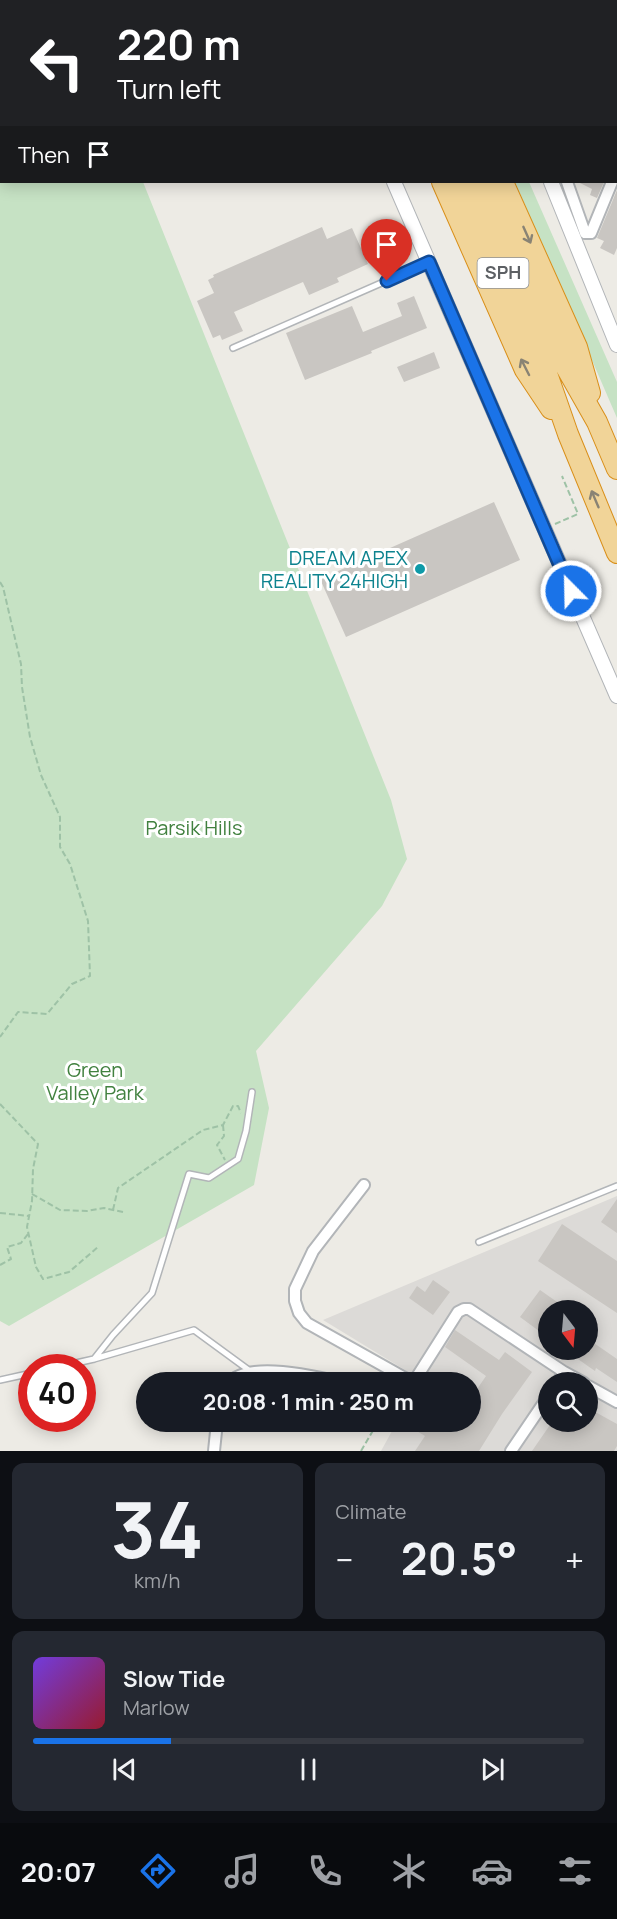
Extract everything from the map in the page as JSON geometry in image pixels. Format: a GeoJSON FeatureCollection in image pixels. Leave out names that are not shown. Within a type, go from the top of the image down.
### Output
{"type":"FeatureCollection","features":[{"type":"Feature","properties":{"kind":"highway"},"geometry":{"type":"LineString","coordinates":[[442,183],[525,370],[568,434]]}},
{"type":"Feature","properties":{"kind":"highway","name":"SPH"},"geometry":{"type":"LineString","coordinates":[[470,183],[617,553]]}},
{"type":"Feature","properties":{"kind":"highway","name":"SPH"},"geometry":{"type":"LineString","coordinates":[[471,183],[597,422],[617,469]]}},
{"type":"Feature","properties":{"kind":"highway"},"geometry":{"type":"LineString","coordinates":[[503,183],[577,347],[597,422]]}},
{"type":"Feature","properties":{"kind":"street"},"geometry":{"type":"LineString","coordinates":[[394,183],[617,696]]}},
{"type":"Feature","properties":{"kind":"street"},"geometry":{"type":"LineString","coordinates":[[551,183],[617,345]]}},
{"type":"Feature","properties":{"kind":"street"},"geometry":{"type":"LineString","coordinates":[[567,183],[583,229],[585,233],[591,233],[612,183]]}},
{"type":"Feature","properties":{"kind":"street"},"geometry":{"type":"LineString","coordinates":[[364,1185],[313,1251],[295,1289],[295,1301],[307,1323],[394,1372]]}},
{"type":"Feature","properties":{"kind":"street"},"geometry":{"type":"LineString","coordinates":[[421,1372],[458,1312],[469,1309],[564,1372]]}},
{"type":"Feature","properties":{"kind":"street"},"geometry":{"type":"LineString","coordinates":[[251,1372],[273,1372]]}},
{"type":"Feature","properties":{"kind":"street"},"geometry":{"type":"LineString","coordinates":[[598,1392],[617,1402]]}},
{"type":"Feature","properties":{"kind":"street"},"geometry":{"type":"LineString","coordinates":[[511,1451],[538,1411]]}},
{"type":"Feature","properties":{"kind":"street"},"geometry":{"type":"LineString","coordinates":[[214,1451],[216,1432]]}},
{"type":"Feature","properties":{"kind":"lane"},"geometry":{"type":"LineString","coordinates":[[233,348],[429,262]]}},
{"type":"Feature","properties":{"kind":"lane"},"geometry":{"type":"LineString","coordinates":[[96,1356],[112,1335],[152,1293],[189,1174],[209,1178],[238,1160],[246,1131],[252,1092]]}},
{"type":"Feature","properties":{"kind":"lane"},"geometry":{"type":"LineString","coordinates":[[480,1242],[617,1186]]}},
{"type":"Feature","properties":{"kind":"lane"},"geometry":{"type":"LineString","coordinates":[[96,1358],[194,1330],[251,1372]]}},
{"type":"Feature","properties":{"kind":"lane"},"geometry":{"type":"LineString","coordinates":[[0,1380],[18,1376]]}},
{"type":"Feature","properties":{"kind":"path"},"geometry":{"type":"LineString","coordinates":[[544,528],[578,514],[562,476]]}},
{"type":"Feature","properties":{"kind":"path"},"geometry":{"type":"LineString","coordinates":[[0,582],[21,664],[22,687],[30,737],[41,775],[60,817],[60,847],[70,864],[88,921],[90,976],[72,984],[48,1014],[18,1012],[0,1036]]}},
{"type":"Feature","properties":{"kind":"path"},"geometry":{"type":"LineString","coordinates":[[0,1104],[38,1143],[27,1227],[36,1267],[43,1279],[69,1272],[98,1247]]}},
{"type":"Feature","properties":{"kind":"path"},"geometry":{"type":"LineString","coordinates":[[228,1166],[217,1145],[224,1136],[223,1125],[233,1106]]}},
{"type":"Feature","properties":{"kind":"path"},"geometry":{"type":"LineString","coordinates":[[113,1210],[118,1188],[203,1130],[223,1125]]}},
{"type":"Feature","properties":{"kind":"path"},"geometry":{"type":"LineString","coordinates":[[32,1194],[60,1210],[87,1211],[104,1208],[123,1212]]}},
{"type":"Feature","properties":{"kind":"path"},"geometry":{"type":"LineString","coordinates":[[0,1213],[29,1216]]}},
{"type":"Feature","properties":{"kind":"path"},"geometry":{"type":"LineString","coordinates":[[0,1265],[11,1259],[7,1247],[21,1243],[28,1234]]}},
{"type":"Feature","properties":{"kind":"path"},"geometry":{"type":"LineString","coordinates":[[361,1451],[372,1432]]}},
{"type":"Feature","properties":{"kind":"shaded area"},"geometry":{"type":"Polygon","coordinates":[[[617,1196],[617,1451],[381,1451],[391,1432],[481,1432],[481,1372],[408,1372],[323,1320],[617,1196]]]}},
{"type":"Feature","properties":{"kind":"green space","name":"Parsik Hills"},"geometry":{"type":"Polygon","coordinates":[[[0,183],[143,183],[391,800],[407,859],[382,906],[256,1051],[269,1108],[254,1185],[9,1326],[0,1321],[0,183]]]}},
{"type":"Feature","properties":{"kind":"green space"},"geometry":{"type":"Polygon","coordinates":[[[515,183],[529,183],[617,382],[617,418],[515,183]]]}},
{"type":"Feature","properties":{"kind":"building"},"geometry":{"type":"Polygon","coordinates":[[[580,183],[604,183],[597,198],[590,195],[592,189],[580,183]]]}},
{"type":"Feature","properties":{"kind":"building"},"geometry":{"type":"Polygon","coordinates":[[[617,190],[617,248],[614,255],[600,248],[604,241],[597,238],[617,190]]]}},
{"type":"Feature","properties":{"kind":"building"},"geometry":{"type":"Polygon","coordinates":[[[322,227],[327,239],[352,228],[368,264],[337,278],[339,282],[309,295],[303,282],[234,312],[243,331],[222,340],[220,335],[213,338],[197,301],[214,293],[208,280],[214,277],[213,275],[322,227]]]}},
{"type":"Feature","properties":{"kind":"building"},"geometry":{"type":"Polygon","coordinates":[[[414,296],[427,328],[305,380],[286,333],[352,306],[363,332],[402,316],[397,303],[414,296]]]}},
{"type":"Feature","properties":{"kind":"building"},"geometry":{"type":"Polygon","coordinates":[[[434,352],[440,368],[404,382],[397,367],[434,352]]]}},
{"type":"Feature","properties":{"kind":"building","name":"DREAM APEX REALITY 24HIGH"},"geometry":{"type":"Polygon","coordinates":[[[494,502],[520,560],[346,637],[320,579],[494,502]]]}},
{"type":"Feature","properties":{"kind":"building"},"geometry":{"type":"Polygon","coordinates":[[[617,1199],[617,1233],[601,1222],[617,1199]]]}},
{"type":"Feature","properties":{"kind":"building"},"geometry":{"type":"Polygon","coordinates":[[[562,1224],[617,1261],[617,1313],[598,1300],[538,1261],[562,1224]]]}},
{"type":"Feature","properties":{"kind":"building"},"geometry":{"type":"Polygon","coordinates":[[[433,1280],[450,1292],[433,1315],[409,1298],[417,1286],[425,1292],[433,1280]]]}},
{"type":"Feature","properties":{"kind":"building"},"geometry":{"type":"Polygon","coordinates":[[[540,1290],[554,1300],[538,1300],[538,1330],[520,1317],[540,1290]]]}},
{"type":"Feature","properties":{"kind":"building"},"geometry":{"type":"Polygon","coordinates":[[[455,1330],[499,1360],[505,1352],[532,1372],[479,1451],[415,1451],[425,1436],[418,1432],[481,1432],[481,1383],[486,1376],[445,1347],[455,1330]]]}},
{"type":"Feature","properties":{"kind":"building"},"geometry":{"type":"Polygon","coordinates":[[[598,1346],[617,1359],[617,1382],[596,1368],[595,1371],[579,1360],[598,1360],[598,1346]]]}},
{"type":"Feature","properties":{"kind":"building"},"geometry":{"type":"Polygon","coordinates":[[[598,1414],[617,1424],[617,1446],[614,1451],[532,1451],[545,1432],[598,1432],[598,1414]]]}},
{"type":"Feature","properties":{"kind":"place","name":"DREAM APEX REALITY 24HIGH"},"geometry":{"type":"Point","coordinates":[420,569]}},
{"type":"Feature","properties":{"kind":"route"},"geometry":{"type":"LineString","coordinates":[[387,281],[429,262],[571,591]]}},
{"type":"Feature","properties":{"kind":"park label","name":"Green Valley Park"},"geometry":{"type":"Point","coordinates":[95,1082]}}]}
